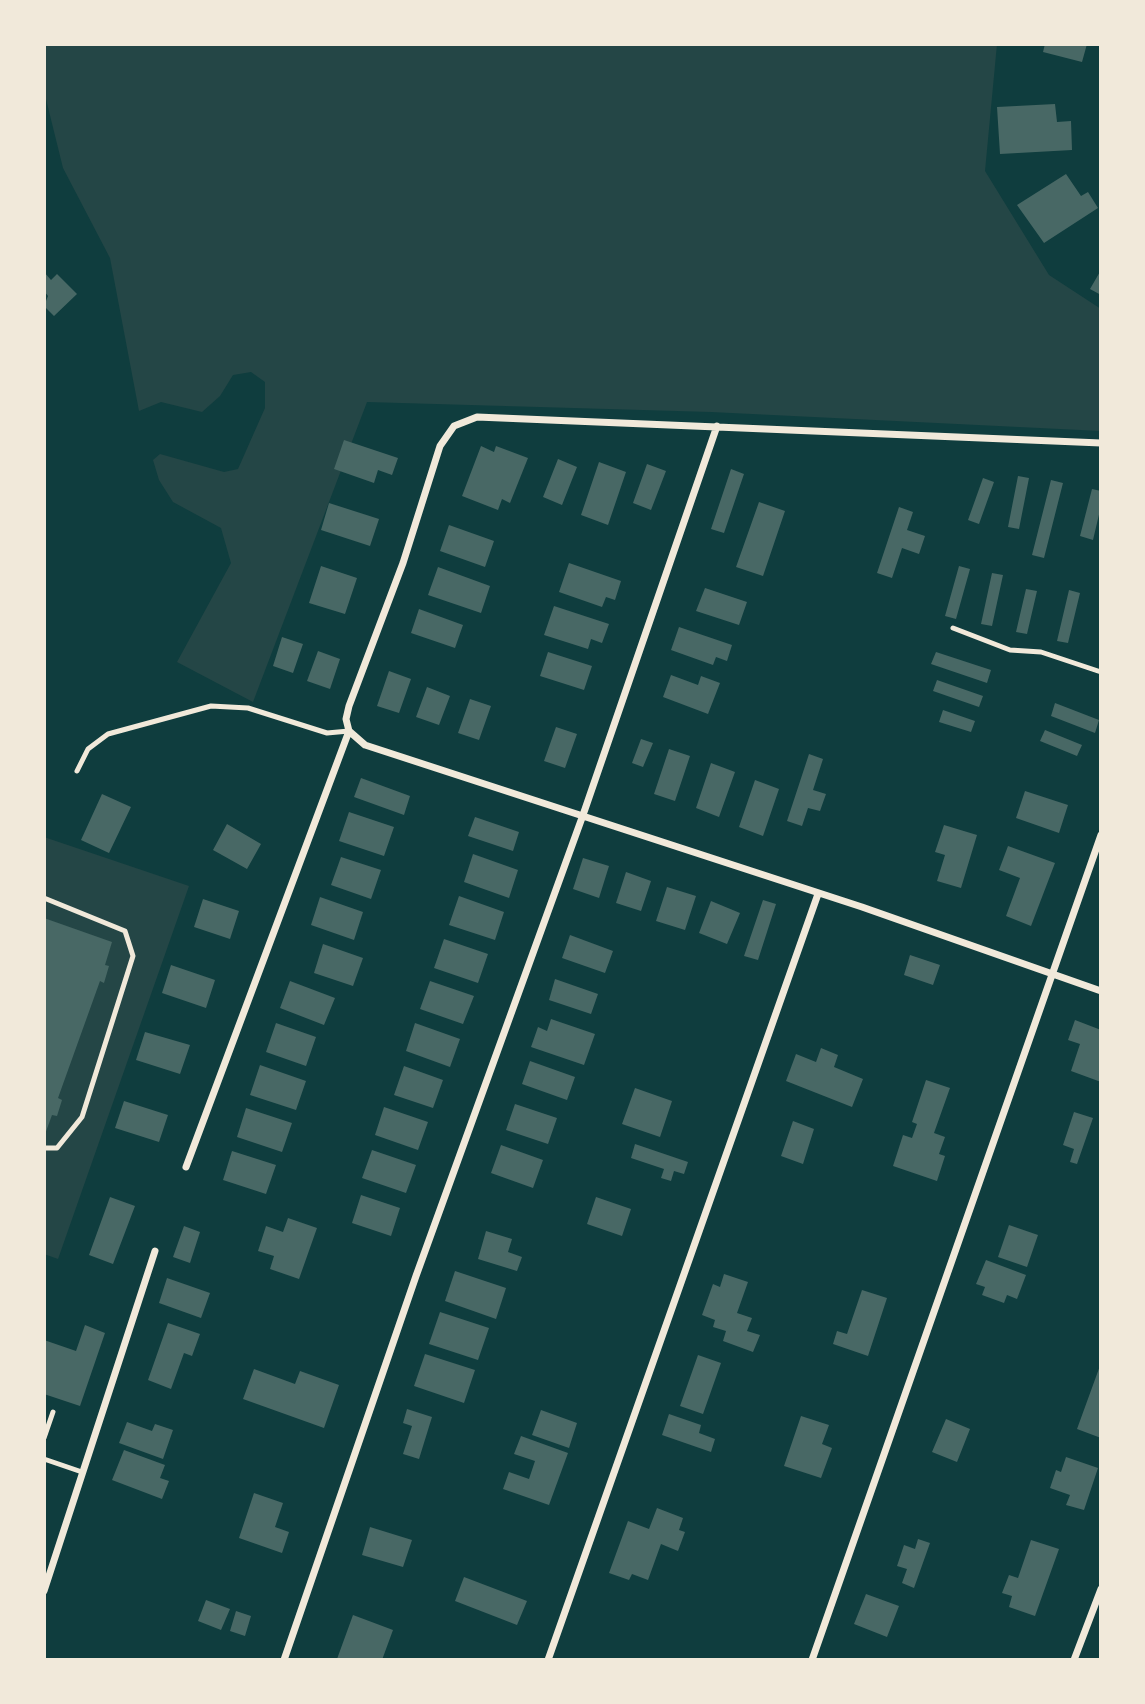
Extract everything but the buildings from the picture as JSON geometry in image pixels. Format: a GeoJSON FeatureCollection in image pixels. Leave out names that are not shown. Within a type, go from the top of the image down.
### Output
{"type":"FeatureCollection","features":[{"type":"Feature","properties":{"kind":"street"},"geometry":{"type":"LineString","coordinates":[[186,1167],[349,731],[346,719],[349,706],[403,562],[440,446],[450,430],[465,420],[477,417],[1101,443]]}},
{"type":"Feature","properties":{"kind":"street"},"geometry":{"type":"LineString","coordinates":[[284,1660],[416,1276],[583,815],[717,426]]}},
{"type":"Feature","properties":{"kind":"street"},"geometry":{"type":"LineString","coordinates":[[349,731],[365,745],[583,815],[1101,991]]}},
{"type":"Feature","properties":{"kind":"street"},"geometry":{"type":"LineString","coordinates":[[812,1660],[1101,835]]}},
{"type":"Feature","properties":{"kind":"street"},"geometry":{"type":"LineString","coordinates":[[548,1660],[818,894]]}},
{"type":"Feature","properties":{"kind":"street"},"geometry":{"type":"LineString","coordinates":[[44,1591],[155,1251]]}},
{"type":"Feature","properties":{"kind":"street"},"geometry":{"type":"LineString","coordinates":[[1074,1660],[1101,1589]]}},
{"type":"Feature","properties":{"kind":"lane"},"geometry":{"type":"LineString","coordinates":[[953,628],[1010,650],[1041,652],[1101,672]]}},
{"type":"Feature","properties":{"kind":"lane"},"geometry":{"type":"LineString","coordinates":[[76,771],[88,749],[108,734],[211,706],[248,708],[327,733],[349,731]]}},
{"type":"Feature","properties":{"kind":"lane"},"geometry":{"type":"LineString","coordinates":[[44,898],[125,931],[133,957],[82,1117],[57,1148],[44,1148]]}},
{"type":"Feature","properties":{"kind":"lane"},"geometry":{"type":"LineString","coordinates":[[44,1438],[53,1412]]}},
{"type":"Feature","properties":{"kind":"lane"},"geometry":{"type":"LineString","coordinates":[[44,1459],[82,1472]]}},
{"type":"Feature","properties":{"kind":"shaded area"},"geometry":{"type":"Polygon","coordinates":[[[44,44],[997,44],[985,171],[1049,275],[1101,309],[1101,431],[711,412],[367,402],[253,702],[177,662],[231,563],[221,528],[173,502],[159,480],[153,460],[160,454],[224,472],[238,469],[265,408],[265,382],[251,372],[233,375],[220,396],[202,412],[161,402],[139,411],[110,258],[63,168],[44,91],[44,44]]]}},
{"type":"Feature","properties":{"kind":"shaded area"},"geometry":{"type":"Polygon","coordinates":[[[44,837],[189,886],[58,1259],[44,1254],[44,837]]]}}]}
